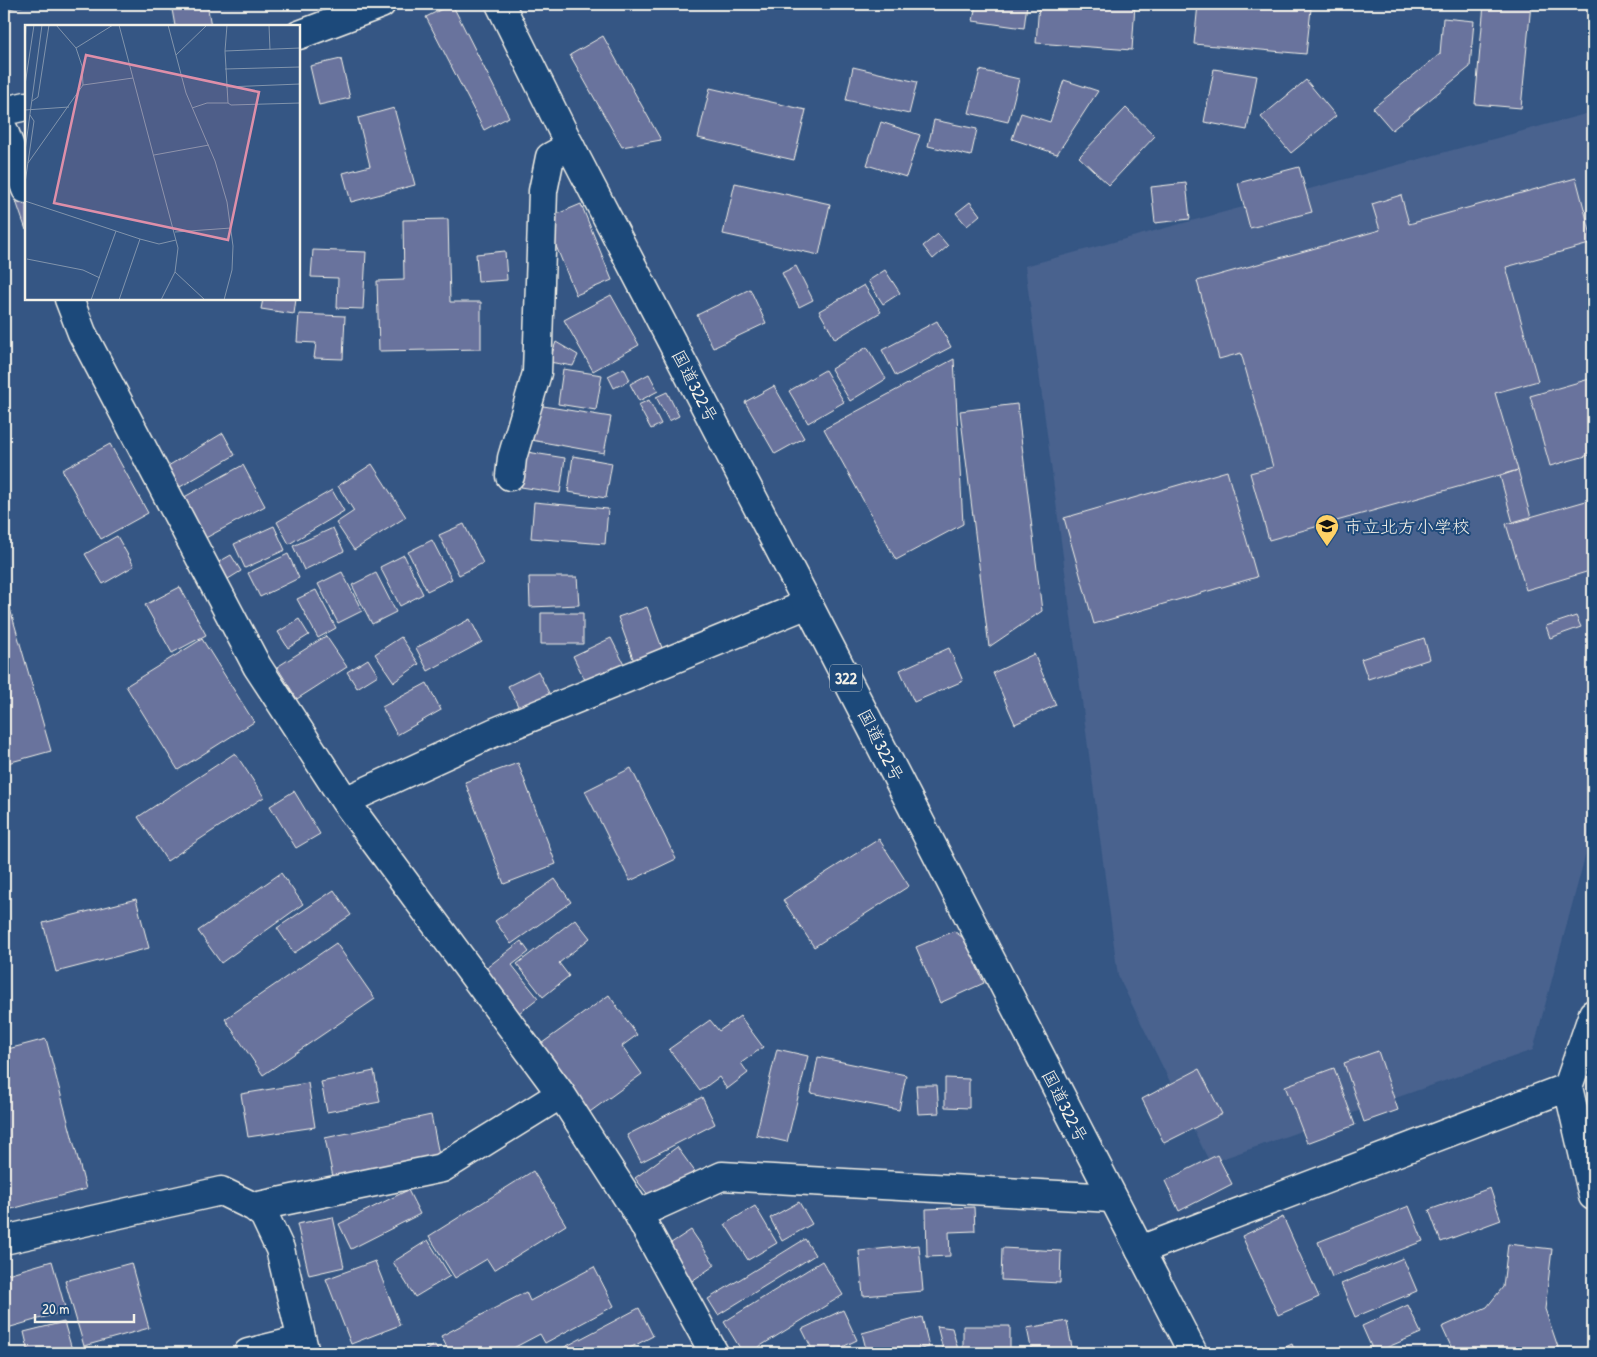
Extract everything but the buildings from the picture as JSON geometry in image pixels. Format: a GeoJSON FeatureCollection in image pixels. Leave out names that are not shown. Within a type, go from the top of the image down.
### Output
{"type":"FeatureCollection","features":[{"type":"Feature","properties":{"kind":"main road"},"geometry":{"type":"LineString","coordinates":[[300,35],[381,4]]}},
{"type":"Feature","properties":{"kind":"main road","name":"国道322号"},"geometry":{"type":"LineString","coordinates":[[500,4],[570,146],[1193,1353]]}},
{"type":"Feature","properties":{"kind":"main road"},"geometry":{"type":"LineString","coordinates":[[4,111],[25,106]]}},
{"type":"Feature","properties":{"kind":"main road"},"geometry":{"type":"LineString","coordinates":[[4,131],[25,186]]}},
{"type":"Feature","properties":{"kind":"main road"},"geometry":{"type":"LineString","coordinates":[[510,476],[512,458],[537,373],[543,191],[550,157],[570,146]]}},
{"type":"Feature","properties":{"kind":"main road"},"geometry":{"type":"LineString","coordinates":[[69,300],[82,333],[257,666],[344,801],[561,1094],[638,1214],[714,1353]]}},
{"type":"Feature","properties":{"kind":"main road"},"geometry":{"type":"LineString","coordinates":[[344,801],[495,732],[808,604]]}},
{"type":"Feature","properties":{"kind":"main road"},"geometry":{"type":"LineString","coordinates":[[1593,1014],[1568,1087],[1593,1196]]}},
{"type":"Feature","properties":{"kind":"main road"},"geometry":{"type":"LineString","coordinates":[[1140,1250],[1568,1087]]}},
{"type":"Feature","properties":{"kind":"main road"},"geometry":{"type":"LineString","coordinates":[[254,1207],[442,1168],[561,1094]]}},
{"type":"Feature","properties":{"kind":"main road"},"geometry":{"type":"LineString","coordinates":[[638,1214],[722,1176],[1112,1198]]}},
{"type":"Feature","properties":{"kind":"main road"},"geometry":{"type":"LineString","coordinates":[[4,1240],[221,1191],[254,1207],[264,1215],[280,1249],[303,1346],[248,1353]]}},
{"type":"Feature","properties":{"kind":"shaded area","name":"市立北方小学校"},"geometry":{"type":"Polygon","coordinates":[[[1593,112],[1593,827],[1533,1050],[1210,1163],[1118,976],[1025,266],[1593,112]]]}},
{"type":"Feature","properties":{"kind":"place","name":"市立北方小学校"},"geometry":{"type":"Point","coordinates":[1327,547]}}]}
